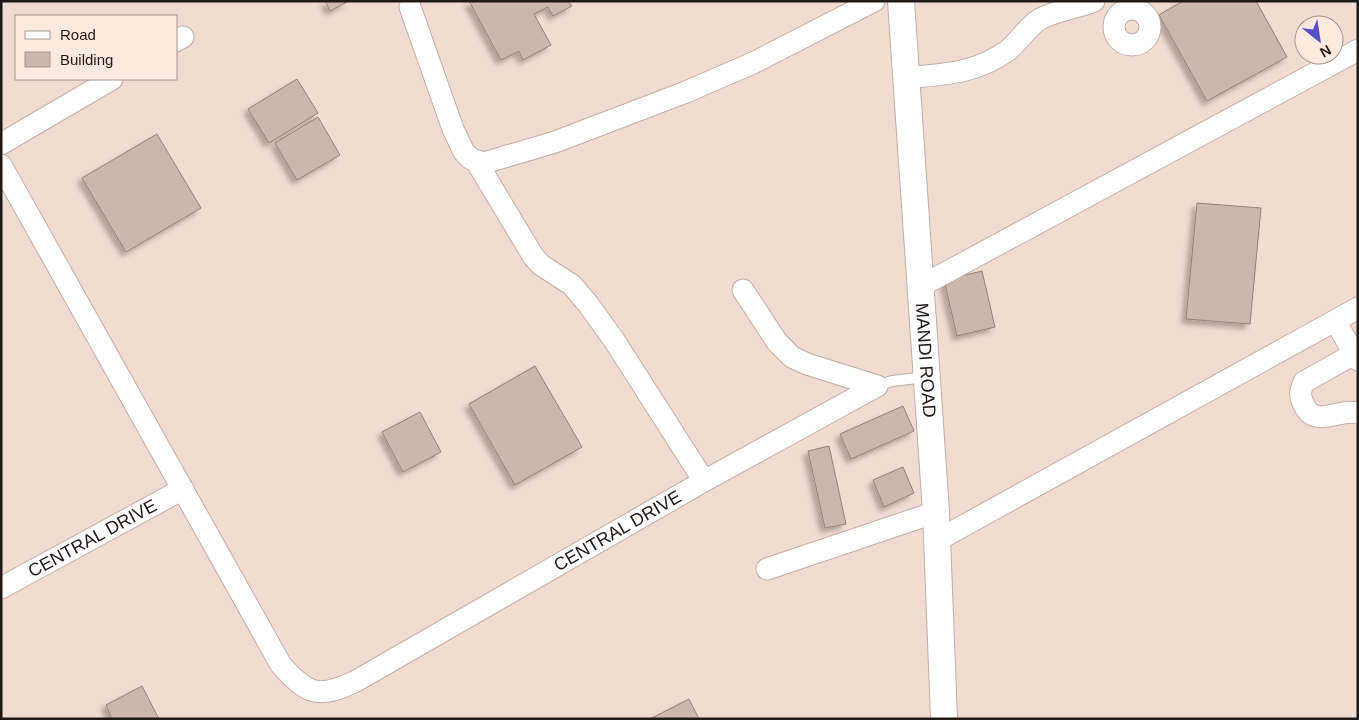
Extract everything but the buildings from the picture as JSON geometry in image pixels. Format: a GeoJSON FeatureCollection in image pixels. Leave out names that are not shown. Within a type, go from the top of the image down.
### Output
{"type":"FeatureCollection","features":[{"type":"Feature","properties":{"kind":"street"},"geometry":{"type":"LineString","coordinates":[[476,161],[484,163],[493,162],[555,142],[686,92],[753,63],[874,1]]}},
{"type":"Feature","properties":{"kind":"street","name":"MANDI ROAD"},"geometry":{"type":"LineString","coordinates":[[901,1],[936,512],[944,719]]}},
{"type":"Feature","properties":{"kind":"street"},"geometry":{"type":"LineString","coordinates":[[905,78],[968,71],[989,63],[1008,50],[1039,20],[1060,11],[1094,1]]}},
{"type":"Feature","properties":{"kind":"street"},"geometry":{"type":"LineString","coordinates":[[410,7],[453,129],[464,152],[476,161],[533,256],[541,265],[572,285],[614,340],[704,481]]}},
{"type":"Feature","properties":{"kind":"street"},"geometry":{"type":"LineString","coordinates":[[921,286],[1358,50]]}},
{"type":"Feature","properties":{"kind":"street"},"geometry":{"type":"LineString","coordinates":[[1,144],[110,80]]}},
{"type":"Feature","properties":{"kind":"street"},"geometry":{"type":"LineString","coordinates":[[1,164],[183,489]]}},
{"type":"Feature","properties":{"kind":"street"},"geometry":{"type":"LineString","coordinates":[[743,290],[777,342],[792,357],[807,364],[877,386]]}},
{"type":"Feature","properties":{"kind":"street"},"geometry":{"type":"LineString","coordinates":[[936,540],[1358,308]]}},
{"type":"Feature","properties":{"kind":"street"},"geometry":{"type":"LineString","coordinates":[[1335,321],[1356,357],[1304,382],[1300,389],[1300,398],[1305,408],[1312,415],[1320,417],[1336,416],[1352,411],[1358,413]]}},
{"type":"Feature","properties":{"kind":"street","name":"CENTRAL DRIVE"},"geometry":{"type":"LineString","coordinates":[[1,588],[183,489],[281,665],[302,687],[319,692],[340,689],[704,481],[877,386]]}},
{"type":"Feature","properties":{"kind":"street"},"geometry":{"type":"LineString","coordinates":[[766,569],[936,512]]}},
{"type":"Feature","properties":{"kind":"lane","name":"CENTRAL DRIVE"},"geometry":{"type":"LineString","coordinates":[[877,386],[892,381],[927,377]]}}]}
